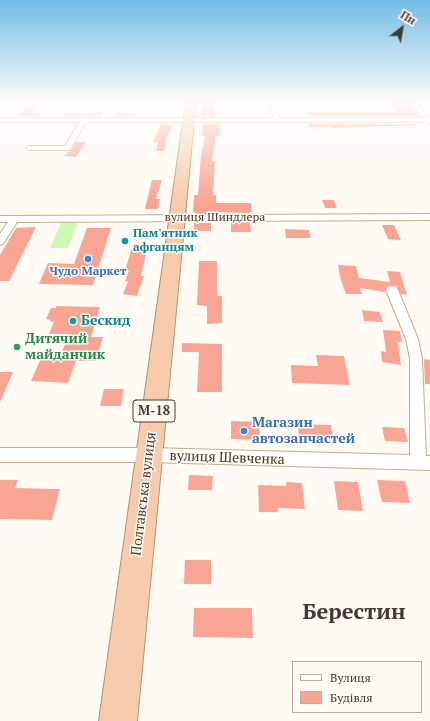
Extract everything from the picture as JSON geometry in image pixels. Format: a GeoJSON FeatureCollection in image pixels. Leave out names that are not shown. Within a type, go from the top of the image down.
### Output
{"type":"FeatureCollection","features":[{"type":"Feature","properties":{"kind":"highway","name":"Полтавська вулиця"},"geometry":{"type":"LineString","coordinates":[[118,721],[187,134]]}},
{"type":"Feature","properties":{"kind":"street"},"geometry":{"type":"LineString","coordinates":[[31,148],[66,148],[75,134]]}},
{"type":"Feature","properties":{"kind":"street","name":"вулиця Шиндлера"},"geometry":{"type":"LineString","coordinates":[[0,218],[430,217]]}},
{"type":"Feature","properties":{"kind":"street"},"geometry":{"type":"LineString","coordinates":[[0,242],[14,219]]}},
{"type":"Feature","properties":{"kind":"street"},"geometry":{"type":"LineString","coordinates":[[392,290],[412,339],[416,359],[424,463]]}},
{"type":"Feature","properties":{"kind":"street","name":"вулиця Шевченка"},"geometry":{"type":"LineString","coordinates":[[0,455],[149,455],[424,463]]}},
{"type":"Feature","properties":{"kind":"green space"},"geometry":{"type":"Polygon","coordinates":[[[61,223],[78,223],[68,248],[50,248],[61,223]]]}},
{"type":"Feature","properties":{"kind":"building"},"geometry":{"type":"Polygon","coordinates":[[[157,134],[169,134],[164,151],[156,151],[158,142],[153,142],[157,134]]]}},
{"type":"Feature","properties":{"kind":"building"},"geometry":{"type":"Polygon","coordinates":[[[202,134],[220,134],[220,136],[216,136],[212,161],[215,161],[213,195],[216,195],[216,203],[251,203],[252,212],[212,212],[212,214],[195,214],[195,212],[193,212],[194,195],[198,195],[201,155],[205,136],[202,136],[202,134]]]}},
{"type":"Feature","properties":{"kind":"building"},"geometry":{"type":"Polygon","coordinates":[[[76,142],[86,142],[76,157],[64,156],[71,151],[76,142]]]}},
{"type":"Feature","properties":{"kind":"building"},"geometry":{"type":"Polygon","coordinates":[[[152,180],[162,180],[156,199],[160,199],[158,209],[145,209],[152,180]]]}},
{"type":"Feature","properties":{"kind":"building"},"geometry":{"type":"Polygon","coordinates":[[[322,200],[334,200],[337,208],[325,208],[322,200]]]}},
{"type":"Feature","properties":{"kind":"building"},"geometry":{"type":"Polygon","coordinates":[[[231,222],[250,222],[251,232],[231,232],[231,222]]]}},
{"type":"Feature","properties":{"kind":"building"},"geometry":{"type":"Polygon","coordinates":[[[194,223],[211,223],[211,231],[194,231],[194,223]]]}},
{"type":"Feature","properties":{"kind":"building"},"geometry":{"type":"Polygon","coordinates":[[[382,225],[394,225],[401,240],[388,239],[382,225]]]}},
{"type":"Feature","properties":{"kind":"building"},"geometry":{"type":"Polygon","coordinates":[[[36,227],[9,281],[0,281],[0,255],[16,228],[36,227]]]}},
{"type":"Feature","properties":{"kind":"building","name":"Чудо Маркет"},"geometry":{"type":"Polygon","coordinates":[[[87,228],[111,228],[93,285],[39,284],[48,263],[74,264],[87,228]]]}},
{"type":"Feature","properties":{"kind":"building"},"geometry":{"type":"Polygon","coordinates":[[[285,229],[309,230],[311,238],[286,238],[285,229]]]}},
{"type":"Feature","properties":{"kind":"building"},"geometry":{"type":"Polygon","coordinates":[[[133,244],[148,245],[141,276],[144,276],[137,296],[123,294],[128,282],[125,281],[129,271],[125,271],[133,244]]]}},
{"type":"Feature","properties":{"kind":"building"},"geometry":{"type":"Polygon","coordinates":[[[199,261],[217,261],[217,296],[222,296],[222,323],[207,324],[207,306],[197,305],[199,261]]]}},
{"type":"Feature","properties":{"kind":"building"},"geometry":{"type":"Polygon","coordinates":[[[338,265],[356,266],[359,278],[390,282],[387,271],[400,272],[407,295],[401,294],[397,286],[392,285],[387,286],[385,292],[360,288],[362,294],[346,294],[340,277],[338,265]]]}},
{"type":"Feature","properties":{"kind":"building"},"geometry":{"type":"Polygon","coordinates":[[[56,306],[100,307],[91,337],[103,337],[96,361],[76,361],[68,383],[31,381],[42,356],[60,357],[69,334],[49,334],[54,322],[50,322],[51,320],[46,319],[51,308],[56,308],[56,306]]]}},
{"type":"Feature","properties":{"kind":"building"},"geometry":{"type":"Polygon","coordinates":[[[362,310],[380,312],[383,322],[364,321],[362,310]]]}},
{"type":"Feature","properties":{"kind":"building"},"geometry":{"type":"Polygon","coordinates":[[[383,330],[400,331],[402,342],[398,342],[401,365],[382,362],[381,351],[386,352],[383,330]]]}},
{"type":"Feature","properties":{"kind":"building"},"geometry":{"type":"Polygon","coordinates":[[[182,343],[222,344],[222,392],[197,392],[199,352],[182,352],[182,343]]]}},
{"type":"Feature","properties":{"kind":"building"},"geometry":{"type":"Polygon","coordinates":[[[316,355],[344,356],[350,385],[292,383],[291,365],[318,366],[316,355]]]}},
{"type":"Feature","properties":{"kind":"building"},"geometry":{"type":"Polygon","coordinates":[[[424,359],[430,360],[430,384],[425,384],[424,359]]]}},
{"type":"Feature","properties":{"kind":"building"},"geometry":{"type":"Polygon","coordinates":[[[0,372],[13,372],[0,402],[0,372]]]}},
{"type":"Feature","properties":{"kind":"building"},"geometry":{"type":"Polygon","coordinates":[[[104,389],[124,389],[121,406],[100,406],[104,389]]]}},
{"type":"Feature","properties":{"kind":"building"},"geometry":{"type":"Polygon","coordinates":[[[231,421],[259,422],[260,440],[231,439],[231,421]]]}},
{"type":"Feature","properties":{"kind":"building"},"geometry":{"type":"Polygon","coordinates":[[[298,424],[331,425],[334,440],[299,439],[298,424]]]}},
{"type":"Feature","properties":{"kind":"building"},"geometry":{"type":"Polygon","coordinates":[[[382,427],[404,428],[408,442],[385,441],[382,427]]]}},
{"type":"Feature","properties":{"kind":"building"},"geometry":{"type":"Polygon","coordinates":[[[189,475],[213,476],[212,490],[188,490],[189,475]]]}},
{"type":"Feature","properties":{"kind":"building"},"geometry":{"type":"Polygon","coordinates":[[[0,480],[18,480],[15,488],[60,489],[52,520],[0,519],[0,480]]]}},
{"type":"Feature","properties":{"kind":"building"},"geometry":{"type":"Polygon","coordinates":[[[377,480],[405,481],[410,503],[382,502],[377,480]]]}},
{"type":"Feature","properties":{"kind":"building"},"geometry":{"type":"Polygon","coordinates":[[[334,481],[358,482],[363,511],[338,510],[334,481]]]}},
{"type":"Feature","properties":{"kind":"building"},"geometry":{"type":"Polygon","coordinates":[[[286,482],[302,483],[305,509],[278,508],[278,512],[259,512],[258,485],[286,486],[286,482]]]}},
{"type":"Feature","properties":{"kind":"building"},"geometry":{"type":"Polygon","coordinates":[[[185,560],[211,560],[211,584],[184,584],[185,560]]]}},
{"type":"Feature","properties":{"kind":"building"},"geometry":{"type":"Polygon","coordinates":[[[194,608],[252,608],[253,638],[193,637],[194,608]]]}},
{"type":"Feature","properties":{"kind":"place","name":"Пам'ятник афганцям"},"geometry":{"type":"Point","coordinates":[125,241]}},
{"type":"Feature","properties":{"kind":"place","name":"Чудо Маркет"},"geometry":{"type":"Point","coordinates":[88,259]}},
{"type":"Feature","properties":{"kind":"place","name":"Бескид"},"geometry":{"type":"Point","coordinates":[73,321]}},
{"type":"Feature","properties":{"kind":"place","name":"Дитячий майданчик"},"geometry":{"type":"Point","coordinates":[17,347]}},
{"type":"Feature","properties":{"kind":"place","name":"Магазин автозапчастей"},"geometry":{"type":"Point","coordinates":[244,431]}},
{"type":"Feature","properties":{"kind":"district","name":"Берестин"},"geometry":{"type":"Point","coordinates":[354,613]}}]}
